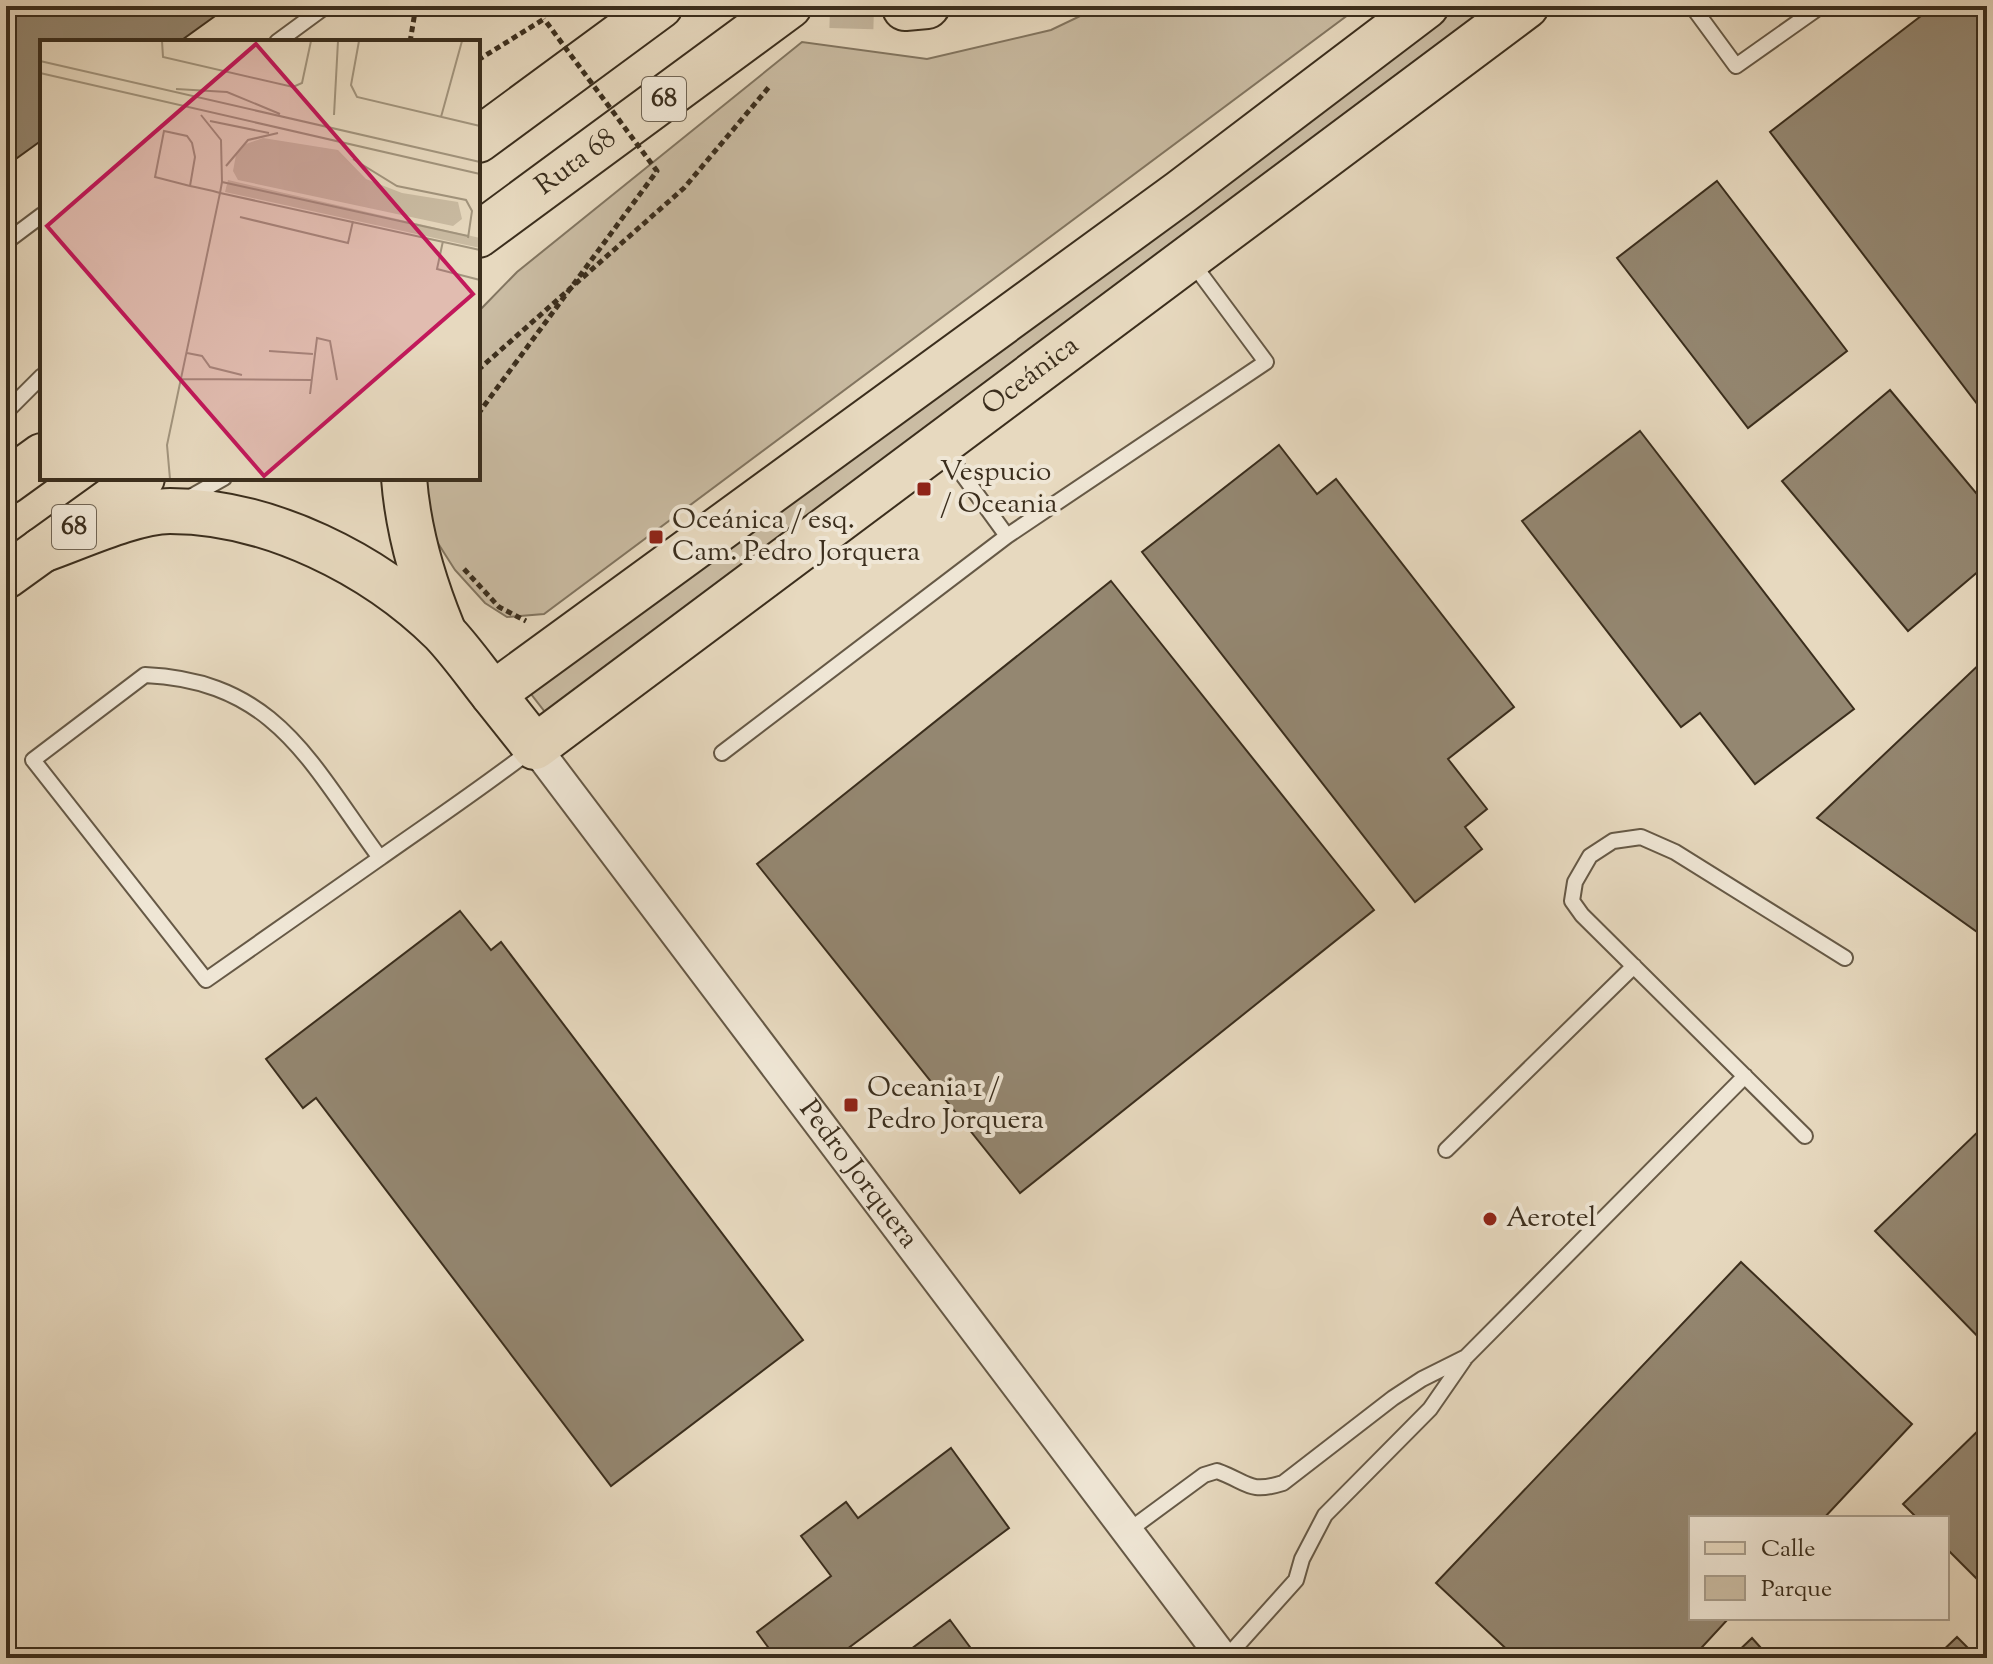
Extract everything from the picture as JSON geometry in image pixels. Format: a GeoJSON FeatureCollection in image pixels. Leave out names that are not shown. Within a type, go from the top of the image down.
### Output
{"type":"FeatureCollection","features":[{"type":"Feature","properties":{"kind":"main road"},"geometry":{"type":"LineString","coordinates":[[480,139],[660,6]]}},
{"type":"Feature","properties":{"kind":"main road","name":"Ruta 68"},"geometry":{"type":"LineString","coordinates":[[480,234],[789,6]]}},
{"type":"Feature","properties":{"kind":"main road","name":"Oceánica"},"geometry":{"type":"LineString","coordinates":[[493,694],[1181,192],[1426,6]]}},
{"type":"Feature","properties":{"kind":"main road","name":"Oceánica"},"geometry":{"type":"LineString","coordinates":[[535,747],[1526,6]]}},
{"type":"Feature","properties":{"kind":"main road"},"geometry":{"type":"LineString","coordinates":[[480,265],[538,192]]}},
{"type":"Feature","properties":{"kind":"main road"},"geometry":{"type":"LineString","coordinates":[[1181,192],[1202,246]]}},
{"type":"Feature","properties":{"kind":"main road"},"geometry":{"type":"LineString","coordinates":[[6,482],[40,457]]}},
{"type":"Feature","properties":{"kind":"main road"},"geometry":{"type":"LineString","coordinates":[[404,480],[411,539],[445,634]]}},
{"type":"Feature","properties":{"kind":"main road"},"geometry":{"type":"LineString","coordinates":[[155,494],[221,517],[260,525],[334,554],[402,597],[445,634]]}},
{"type":"Feature","properties":{"kind":"main road","name":"68"},"geometry":{"type":"LineString","coordinates":[[6,576],[42,550],[131,519],[155,494]]}},
{"type":"Feature","properties":{"kind":"main road"},"geometry":{"type":"LineString","coordinates":[[627,598],[626,620],[630,631],[645,645],[665,651]]}},
{"type":"Feature","properties":{"kind":"main road","name":"Pedro Jorquera"},"geometry":{"type":"LineString","coordinates":[[445,634],[535,747]]}},
{"type":"Feature","properties":{"kind":"street","name":"Pedro Jorquera"},"geometry":{"type":"LineString","coordinates":[[535,747],[1224,1658]]}},
{"type":"Feature","properties":{"kind":"lane"},"geometry":{"type":"LineString","coordinates":[[280,40],[326,6]]}},
{"type":"Feature","properties":{"kind":"lane"},"geometry":{"type":"LineString","coordinates":[[1692,6],[1736,66],[1821,6]]}},
{"type":"Feature","properties":{"kind":"lane"},"geometry":{"type":"LineString","coordinates":[[6,242],[40,216]]}},
{"type":"Feature","properties":{"kind":"lane"},"geometry":{"type":"LineString","coordinates":[[722,753],[1007,536],[1266,362],[1202,246]]}},
{"type":"Feature","properties":{"kind":"lane"},"geometry":{"type":"LineString","coordinates":[[6,412],[40,378]]}},
{"type":"Feature","properties":{"kind":"lane"},"geometry":{"type":"LineString","coordinates":[[940,443],[1007,536]]}},
{"type":"Feature","properties":{"kind":"lane"},"geometry":{"type":"LineString","coordinates":[[155,494],[215,480]]}},
{"type":"Feature","properties":{"kind":"lane"},"geometry":{"type":"LineString","coordinates":[[380,858],[296,743],[275,721],[250,703],[198,680],[145,675],[33,760],[206,980],[380,858],[535,747]]}},
{"type":"Feature","properties":{"kind":"lane"},"geometry":{"type":"LineString","coordinates":[[1805,1136],[1582,915],[1572,901],[1575,882],[1590,856],[1613,841],[1641,837],[1675,852],[1845,958]]}},
{"type":"Feature","properties":{"kind":"lane"},"geometry":{"type":"LineString","coordinates":[[1446,1150],[1634,966]]}},
{"type":"Feature","properties":{"kind":"lane"},"geometry":{"type":"LineString","coordinates":[[1224,1658],[1296,1580],[1302,1559],[1325,1515],[1430,1409],[1466,1357],[1745,1076]]}},
{"type":"Feature","properties":{"kind":"lane"},"geometry":{"type":"LineString","coordinates":[[1128,1531],[1204,1475],[1217,1471],[1246,1487],[1264,1490],[1283,1483],[1393,1398],[1466,1357]]}},
{"type":"Feature","properties":{"kind":"path"},"geometry":{"type":"LineString","coordinates":[[410,40],[416,6]]}},
{"type":"Feature","properties":{"kind":"path"},"geometry":{"type":"LineString","coordinates":[[480,59],[544,19],[657,171],[480,411]]}},
{"type":"Feature","properties":{"kind":"path"},"geometry":{"type":"LineString","coordinates":[[480,368],[684,188],[769,87]]}},
{"type":"Feature","properties":{"kind":"path"},"geometry":{"type":"LineString","coordinates":[[460,565],[499,607],[526,620],[545,657]]}},
{"type":"Feature","properties":{"kind":"green space"},"geometry":{"type":"Polygon","coordinates":[[[1101,6],[1360,6],[544,614],[507,617],[485,603],[455,570],[427,526],[416,480],[480,480],[480,310],[517,272],[802,42],[927,59],[1051,30],[1101,6]]]}},
{"type":"Feature","properties":{"kind":"green space"},"geometry":{"type":"Polygon","coordinates":[[[1408,6],[1516,6],[552,721],[507,663],[1408,6]]]}},
{"type":"Feature","properties":{"kind":"building"},"geometry":{"type":"Polygon","coordinates":[[[6,6],[229,6],[182,40],[40,40],[40,141],[6,166],[6,6]]]}},
{"type":"Feature","properties":{"kind":"building"},"geometry":{"type":"Polygon","coordinates":[[[1934,6],[1987,6],[1987,404],[1981,409],[1770,132],[1934,6]]]}},
{"type":"Feature","properties":{"kind":"building"},"geometry":{"type":"Polygon","coordinates":[[[1717,181],[1847,351],[1748,428],[1617,258],[1717,181]]]}},
{"type":"Feature","properties":{"kind":"building"},"geometry":{"type":"Polygon","coordinates":[[[1890,390],[1987,506],[1987,564],[1908,631],[1782,481],[1890,390]]]}},
{"type":"Feature","properties":{"kind":"building"},"geometry":{"type":"Polygon","coordinates":[[[1640,431],[1854,709],[1755,784],[1700,713],[1681,727],[1522,521],[1640,431]]]}},
{"type":"Feature","properties":{"kind":"building"},"geometry":{"type":"Polygon","coordinates":[[[1279,445],[1317,494],[1336,479],[1514,707],[1448,759],[1487,809],[1465,827],[1482,849],[1415,902],[1142,552],[1279,445]]]}},
{"type":"Feature","properties":{"kind":"building"},"geometry":{"type":"Polygon","coordinates":[[[1111,581],[1374,910],[1020,1193],[757,864],[1111,581]]]}},
{"type":"Feature","properties":{"kind":"building"},"geometry":{"type":"Polygon","coordinates":[[[1987,657],[1987,939],[1817,818],[1987,657]]]}},
{"type":"Feature","properties":{"kind":"building"},"geometry":{"type":"Polygon","coordinates":[[[460,911],[491,950],[501,942],[803,1340],[611,1486],[316,1098],[303,1108],[266,1059],[460,911]]]}},
{"type":"Feature","properties":{"kind":"building"},"geometry":{"type":"Polygon","coordinates":[[[1987,1123],[1987,1346],[1875,1231],[1987,1123]]]}},
{"type":"Feature","properties":{"kind":"building"},"geometry":{"type":"Polygon","coordinates":[[[1741,1262],[1912,1424],[1826,1516],[1689,1516],[1689,1620],[1727,1620],[1692,1658],[1516,1658],[1436,1583],[1741,1262]]]}},
{"type":"Feature","properties":{"kind":"building"},"geometry":{"type":"Polygon","coordinates":[[[1987,1424],[1987,1589],[1949,1551],[1949,1516],[1915,1516],[1903,1504],[1987,1424]]]}},
{"type":"Feature","properties":{"kind":"building"},"geometry":{"type":"Polygon","coordinates":[[[951,1448],[1009,1528],[835,1658],[776,1658],[757,1632],[831,1576],[801,1536],[846,1502],[858,1518],[951,1448]]]}},
{"type":"Feature","properties":{"kind":"building"},"geometry":{"type":"Polygon","coordinates":[[[950,1620],[978,1658],[899,1658],[950,1620]]]}},
{"type":"Feature","properties":{"kind":"building"},"geometry":{"type":"Polygon","coordinates":[[[1957,1637],[1978,1658],[1935,1658],[1957,1637]]]}},
{"type":"Feature","properties":{"kind":"building"},"geometry":{"type":"Polygon","coordinates":[[[1752,1638],[1770,1658],[1731,1658],[1752,1638]]]}},
{"type":"Feature","properties":{"kind":"tunnel"},"geometry":{"type":"LineString","coordinates":[[830,6],[905,8]]}},
{"type":"Feature","properties":{"kind":"place","name":"Vespucio / Oceania"},"geometry":{"type":"Point","coordinates":[924,489]}},
{"type":"Feature","properties":{"kind":"place","name":"Oceánica / esq. Cam. Pedro Jorquera"},"geometry":{"type":"Point","coordinates":[656,537]}},
{"type":"Feature","properties":{"kind":"place","name":"Oceania 1 / Pedro Jorquera"},"geometry":{"type":"Point","coordinates":[851,1105]}},
{"type":"Feature","properties":{"kind":"place","name":"Aerotel"},"geometry":{"type":"Point","coordinates":[1490,1219]}}]}
